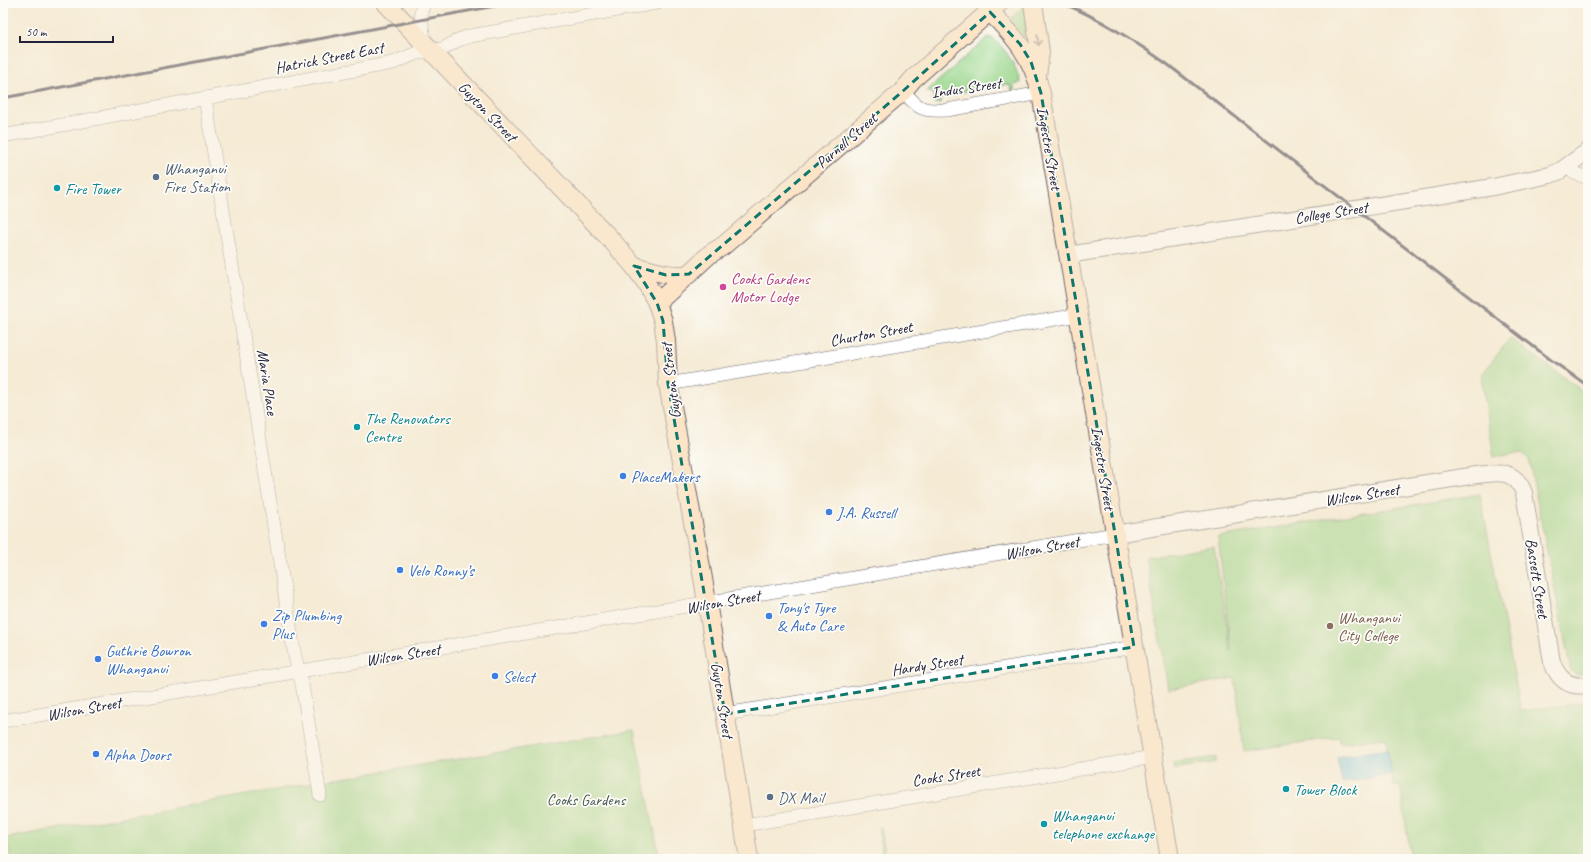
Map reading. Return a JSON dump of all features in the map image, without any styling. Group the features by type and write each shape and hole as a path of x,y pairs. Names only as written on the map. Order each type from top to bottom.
{"main road":[{"name":"Guyton Street","path":"386,3 634,266 647,284 657,303 666,341 668,384 707,603 749,859"},
{"name":"Ingestre Street","path":"1033,3 1040,52 1039,85"},
{"name":"Ingestre Street","path":"990,6 1020,44 1031,62 1039,85 1170,859"},
{"name":"Purnell Street","path":"657,303 710,254 723,246 903,91 913,79 990,6"},
{"path":"634,266 666,275 681,276 689,274"}],"street":[{"path":"424,3 421,13 427,47"},
{"name":"Hatrick Street East","path":"3,136 393,63 427,47 443,49 458,40 470,36 657,3"},
{"name":"Indus Street","path":"903,91 923,110 933,111 948,110 1039,85"},
{"name":"Maria Place","path":"205,98 295,657 302,684 320,795"},
{"name":"College Street","path":"1068,255 1493,187 1550,175 1569,166 1588,151"},
{"path":"1569,166 1574,173 1588,178"},
{"name":"Churton Street","path":"668,384 1079,315"},
{"name":"Wilson Street","path":"3,721 1115,534 1476,475 1505,473 1513,477"},
{"name":"Bassett Street","path":"1513,477 1518,482 1524,493 1552,662 1562,680 1577,686 1588,685"},
{"name":"Hardy Street","path":"725,714 1134,647"},
{"name":"Cooks Street","path":"744,825 1153,758"}],"highlighted area":[{"path":"990,12 1020,44 1031,62 1041,93 1134,647 725,714 668,384 663,321 657,303 634,266 666,275 689,274 903,91"}],"green space":[{"path":"1027,4 1034,49 1013,24 1011,18"},
{"path":"988,37 993,39 1004,49 1013,63 1020,83 1014,85 1014,90 1012,91 1009,84 941,95 941,103 934,103 932,101 934,96 933,93 927,91"},
{"path":"1510,338 1588,395 1588,673 1578,675 1571,671 1529,460 1526,456 1518,453 1494,457 1481,376"},
{"name":"Whanganui City College","path":"1480,494 1521,711 1588,702 1588,859 1411,859 1400,785 1393,785 1386,738 1340,743 1339,737 1244,751 1235,678 1168,689 1146,557 1214,546 1231,651 1218,537"},
{"name":"Cooks Gardens","path":"634,730 660,859 11,859 6,838 336,779"},
{"path":"1216,757 1216,762 1174,769 1173,763"},
{"path":"881,827 886,859 883,859 878,828"}],"water":[{"path":"1387,749 1392,774 1342,783 1337,757"}],"railway":[{"path":"3,98 511,3"},
{"path":"1062,3 1103,23 1167,64 1551,360 1588,386"}],"place":[{"name":"Whanganui Fire Station","path":"156,177"},
{"name":"Fire Tower","path":"57,188"},
{"name":"Cooks Gardens Motor Lodge","path":"723,287"},
{"name":"The Renovators Centre","path":"357,427"},
{"name":"PlaceMakers","path":"623,476"},
{"name":"J.A. Russell","path":"829,512"},
{"name":"Velo Ronny’s","path":"400,570"},
{"name":"Tony's Tyre & Auto Care","path":"769,616"},
{"name":"Zip Plumbing Plus","path":"264,624"},
{"name":"Whanganui City College","path":"1330,626"},
{"name":"Guthrie Bowron Whanganui","path":"98,659"},
{"name":"Select","path":"495,676"},
{"name":"Alpha Doors","path":"96,754"},
{"name":"Tower Block","path":"1286,789"},
{"name":"DX Mail","path":"770,797"},
{"name":"Whanganui telephone exchange","path":"1044,824"}]}
